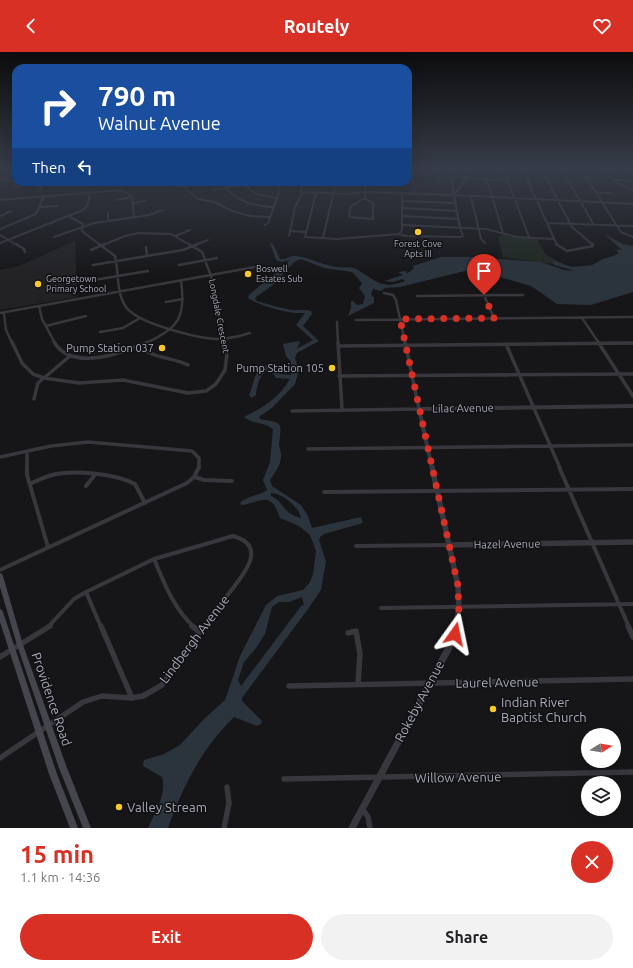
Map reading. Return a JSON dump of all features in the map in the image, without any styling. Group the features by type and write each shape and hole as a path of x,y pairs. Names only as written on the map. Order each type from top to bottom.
{"main road":[{"name":"Providence Road","path":"0,576 20,645 48,726 87,828"},
{"name":"Providence Road","path":"0,612 39,732 74,828"}],"street":[{"path":"0,229 32,216 40,208 41,204"},
{"path":"0,243 68,216 86,207 87,204"},
{"path":"133,204 134,217"},
{"path":"218,204 228,210 250,216 270,217"},
{"path":"256,204 273,207 270,217 265,225"},
{"path":"289,236 296,204"},
{"path":"313,204 305,237 323,238 399,234 406,236 461,237 464,236 460,228 456,204"},
{"path":"323,238 331,204"},
{"path":"354,204 351,206 350,218 373,219 374,204"},
{"path":"399,234 402,231 403,225 402,204"},
{"path":"473,204 481,238 485,243"},
{"path":"495,204 503,233"},
{"path":"516,204 528,238"},
{"path":"538,204 553,239 562,250 567,251 594,245 574,230 560,204"},
{"path":"582,204 594,225"},
{"path":"603,204 623,234 633,237"},
{"path":"40,208 58,206"},
{"path":"402,208 457,211"},
{"path":"0,216 11,210"},
{"path":"54,237 82,227 108,221 153,214 163,210"},
{"path":"108,213 108,221"},
{"path":"68,216 80,222 83,233 114,254 117,261 122,302 126,310 140,318 204,339 224,338 250,332"},
{"path":"403,216 458,219"},
{"path":"547,223 633,226"},
{"path":"403,225 479,229 528,238 553,239"},
{"path":"175,236 190,230"},
{"path":"290,231 306,232"},
{"name":"Longdale Crescent","path":"4,312 6,330 22,363 34,374 44,378 78,384 123,380 188,393 202,392 216,384 225,370 227,359 211,276 202,252 175,236 167,234 139,233 129,235 91,250"},
{"path":"0,235 24,249 25,252"},
{"path":"93,265 183,250 208,240"},
{"path":"146,247 147,256"},
{"path":"179,265 217,258"},
{"path":"0,313 255,267"},
{"path":"94,280 148,271"},
{"path":"39,306 40,314 58,348 70,356 94,358 140,346 172,328 182,313 183,299 181,281"},
{"name":"Rokeby Avenue","path":"352,828 455,634 460,607 458,586 450,545 400,319 394,297 384,293"},
{"path":"484,295 494,318"},
{"path":"417,296 523,295"},
{"path":"166,302 183,299"},
{"path":"46,326 86,316"},
{"path":"356,320 633,317"},
{"path":"100,332 123,328 140,318"},
{"path":"582,318 633,396"},
{"path":"337,322 342,409"},
{"path":"338,346 633,343"},
{"path":"506,344 633,637"},
{"path":"140,346 144,351 180,360 188,365"},
{"path":"34,399 38,383 70,356"},
{"path":"339,376 633,374"},
{"name":"Lilac Avenue","path":"292,411 342,409 633,406"},
{"path":"0,458 71,443 104,442 177,449 197,454 199,465 195,477 183,485 0,570"},
{"path":"308,449 633,445"},
{"path":"27,452 26,469 48,547"},
{"path":"30,484 49,476 66,473 117,478 132,482 139,488 145,503"},
{"path":"86,486 94,476"},
{"path":"195,477 204,480 232,481"},
{"path":"324,492 569,491 633,489"},
{"name":"Lindbergh Avenue","path":"0,758 83,702 102,696 132,698 143,696 162,685 170,676 250,563 251,548 245,540 233,536 154,559"},
{"name":"Hazel Avenue","path":"356,546 633,542"},
{"path":"0,657 51,625 74,598 154,559 166,587 180,612 188,623 200,632"},
{"path":"86,592 132,698"},
{"path":"381,608 633,604"},
{"path":"348,633 356,631 360,654 358,684"},
{"name":"Laurel Avenue","path":"289,686 633,679"},
{"name":"Willow Avenue","path":"284,779 633,772"},
{"path":"224,828 228,803 227,787"},
{"path":"362,808 368,817 370,828"}],"shaded area":[{"path":"503,234 537,239 545,254 567,266 503,257 498,237"},
{"path":"604,234 623,244 633,246 633,292 591,305 557,304 531,286 496,276 465,271 400,287 385,288 381,291 373,289 371,294 374,298 374,303 348,316 351,308 351,301 357,305 363,304 365,296 359,288 362,283 352,272 324,268 301,259 294,262 273,285 256,297 255,299 257,301 279,307 292,310 311,311 312,314 303,326 319,341 297,353 295,358 299,371 295,384 273,407 259,417 260,419 278,423 280,425 279,445 281,458 278,468 270,480 272,486 301,505 308,516 312,528 361,517 363,523 324,534 320,537 319,540 326,561 321,590 242,698 242,701 262,721 261,724 257,726 234,717 212,742 195,768 180,797 168,828 148,828 160,803 163,783 162,777 143,766 144,760 164,754 180,745 204,719 225,700 240,656 266,605 277,596 303,590 310,582 313,574 316,551 310,535 299,526 280,518 273,504 269,501 261,500 242,505 240,503 246,498 267,490 263,480 270,462 273,429 266,425 250,421 244,417 270,402 290,379 276,378 271,370 267,371 260,379 256,395 252,398 249,395 257,372 263,366 268,365 280,374 291,375 291,362 286,356 283,344 298,341 300,343 296,349 313,340 296,325 305,313 276,309 248,298 249,295 290,260 282,262 276,260 270,243 273,244 280,259 295,256 331,266 353,268 375,281 390,285 405,281 402,279 393,282 384,281 403,275 398,272 410,272 414,269 413,266 441,257 481,257 470,252 488,258 541,262 564,270 575,271 554,265 552,260 572,267 592,265 619,253 616,250 622,250","holes":["271,493 280,495 294,505 301,518 287,511 276,499 271,496","302,597 304,605 301,606 241,686 238,680 244,662 265,634 272,607 279,602 289,602"]},
{"name":"Georgetown Primary School","path":"75,241 77,297 0,310 0,270 19,266"}],"place":[{"name":"Forest Cove Apts III","path":"418,232"},
{"name":"Boswell Estates Sub","path":"248,274"},
{"name":"Georgetown Primary School","path":"38,284"},
{"name":"Pump Station 037","path":"162,348"},
{"name":"Pump Station 105","path":"332,368"},
{"name":"Indian River Baptist Church","path":"493,709"},
{"name":"Valley Stream","path":"119,807"}],"route":[{"path":"455,634 459,615 458,586 400,319 494,318 484,295"}]}
